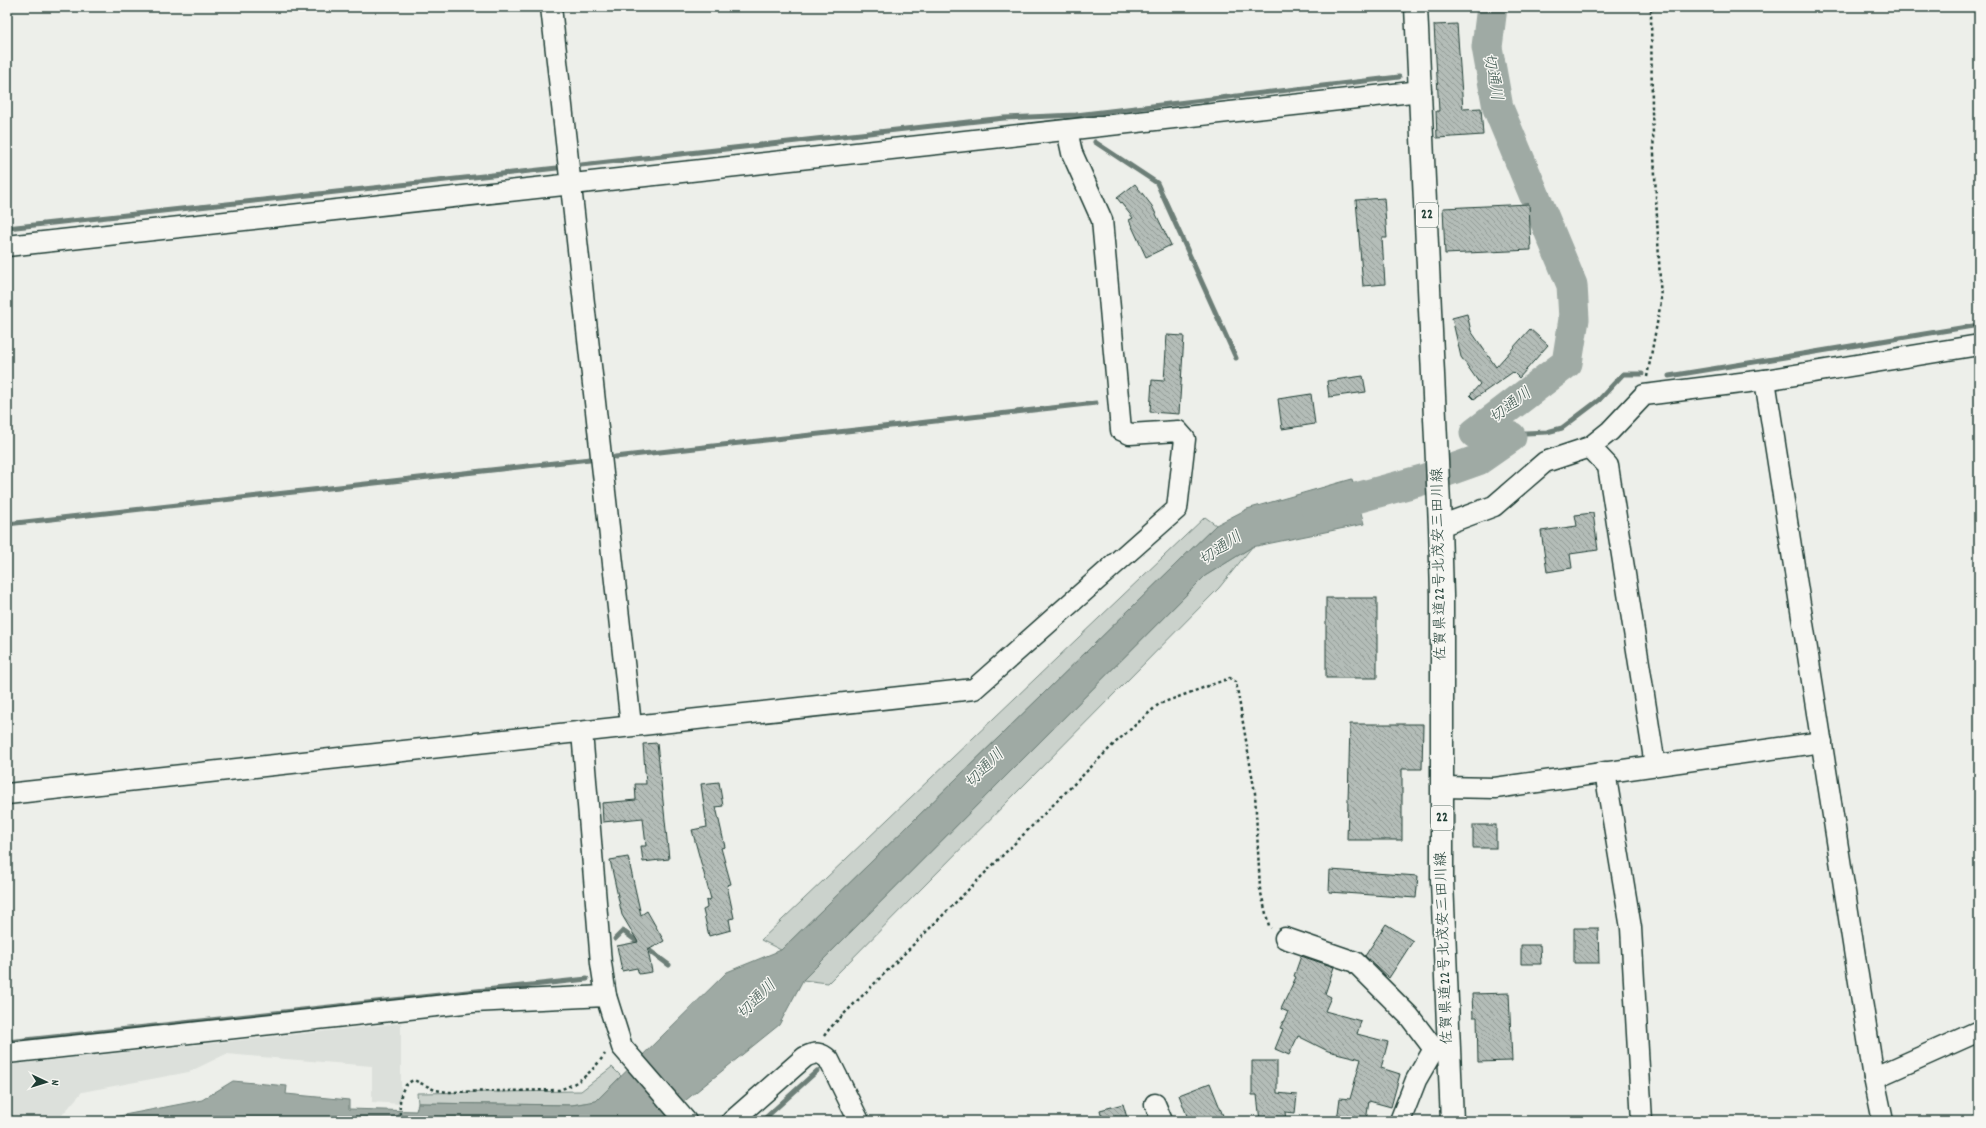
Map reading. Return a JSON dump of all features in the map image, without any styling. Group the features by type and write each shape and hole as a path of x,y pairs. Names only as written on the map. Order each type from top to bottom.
{"main road":[{"name":"佐賀県道22号北茂安三田川線","path":"1416,7 1436,424 1442,595 1441,1048 1452,1121"}],"street":[{"path":"551,7 631,725"},
{"path":"7,246 1421,92"},
{"path":"7,794 582,732 631,725 974,689 1177,509 1185,439 1178,430 1130,434 1121,430 1102,220 1072,153 1066,130"},
{"path":"1440,520 1494,506 1545,462 1590,447 1610,430 1644,396 1765,380 1979,345"},
{"path":"1765,380 1874,1078 1883,1121"},
{"path":"1590,447 1608,466 1655,765"},
{"path":"582,732 601,963 606,996 620,1041 686,1121"},
{"path":"1442,787 1495,788 1822,742"},
{"path":"1605,772 1630,928 1642,1121"},
{"path":"1285,938 1355,962 1441,1048 1416,1080 1400,1121"},
{"path":"7,1053 473,1002 606,996"},
{"path":"1874,1078 1979,1031"},
{"path":"732,1121 805,1057 814,1052 823,1054 829,1060 859,1121"}],"path":[{"path":"1644,396 1661,302 1652,112 1651,7"},
{"path":"814,1052 830,1028 1115,743 1159,704 1230,678 1236,682 1255,793 1260,890 1269,926 1285,938"},
{"path":"400,1121 402,1089 408,1082 414,1080 435,1090 448,1092 559,1090 574,1085 586,1077 620,1041"}],"shaded area":[{"path":"1205,517 1216,525 781,950 761,940"},
{"path":"1252,547 1219,588 828,983 803,980 1205,576"},
{"path":"401,1023 401,1104 372,1102 372,1066 226,1054 189,1072 82,1092 57,1121 7,1121 7,1065"},
{"path":"612,1067 621,1076 596,1101 572,1105 418,1103 417,1093 581,1091"}],"water":[{"path":"1352,479 1364,524 1252,547 1205,576 803,980 779,1025 660,1121 93,1121 202,1100 233,1081 287,1086 286,1094 349,1100 349,1109 416,1111 418,1103 572,1105 596,1101 727,972 781,950 1216,525 1247,509"}],"building":[{"path":"1457,24 1463,109 1481,108 1483,135 1437,138 1436,111 1439,111 1434,25"},
{"path":"1135,184 1152,206 1171,245 1146,257 1129,220 1133,218 1117,198"},
{"path":"1384,198 1387,238 1382,238 1385,284 1363,286 1356,200"},
{"path":"1529,204 1531,250 1445,254 1443,208"},
{"path":"1467,314 1471,331 1496,367 1530,329 1548,345 1519,378 1513,372 1474,399 1470,395 1480,384 1461,357 1452,318"},
{"path":"1167,335 1184,336 1179,414 1150,412 1152,380 1164,381"},
{"path":"1363,376 1366,392 1329,397 1327,381"},
{"path":"1311,394 1315,424 1282,429 1278,399"},
{"path":"1593,513 1598,550 1570,554 1572,568 1547,572 1541,531 1577,526 1575,515"},
{"path":"1326,598 1377,598 1377,678 1326,678"},
{"path":"1350,724 1423,724 1422,769 1402,769 1402,840 1347,840"},
{"path":"657,743 669,859 643,862 641,846 646,846 643,818 603,822 602,803 636,800 635,784 646,784 643,744"},
{"path":"719,782 723,806 716,807 725,847 721,848 731,884 727,885 734,918 729,919 731,930 709,936 703,910 707,908 706,901 711,899 692,830 707,827 701,784"},
{"path":"1473,825 1496,825 1496,848 1473,848"},
{"path":"628,857 641,915 647,911 664,941 648,950 652,972 639,974 637,968 622,971 617,946 638,942 622,915 610,860"},
{"path":"1330,870 1418,876 1416,898 1329,892"},
{"path":"1386,924 1413,941 1389,978 1365,956"},
{"path":"1574,928 1598,928 1599,963 1574,963"},
{"path":"1521,945 1540,945 1541,964 1521,964"},
{"path":"1301,956 1334,967 1325,994 1331,997 1325,1011 1361,1021 1357,1034 1388,1042 1381,1068 1400,1074 1391,1107 1369,1101 1366,1121 1337,1121 1340,1098 1350,1099 1361,1059 1328,1051 1298,1036 1289,1055 1275,1049 1283,1029 1280,1028 1288,1012 1281,1009 1296,977 1294,976"},
{"path":"1509,993 1512,1061 1478,1062 1477,1017 1473,1017 1472,994"},
{"path":"1252,1061 1277,1061 1277,1093 1297,1095 1295,1113 1285,1112 1286,1121 1260,1121 1257,1095 1252,1095"},
{"path":"1210,1083 1224,1118 1216,1121 1189,1121 1179,1095"},
{"path":"1123,1104 1128,1121 1103,1121 1100,1110"}],"waterway":[{"name":"切通川","path":"1316,509 1422,480 1478,460 1511,437 1475,433 1567,363 1574,319 1572,285 1498,108 1487,47 1492,7"},
{"path":"581,165 1004,118 1076,115 1399,77"},
{"path":"1095,142 1157,183 1236,358"},
{"path":"7,228 557,168"},
{"path":"1669,376 1979,325"},
{"path":"1511,437 1526,433 1547,432 1562,428 1599,400 1623,374 1642,374"},
{"path":"615,457 1096,403"},
{"path":"7,524 590,459"},
{"path":"615,939 623,931 669,965"},
{"path":"7,1042 587,979"},
{"path":"762,1121 817,1071"}]}
